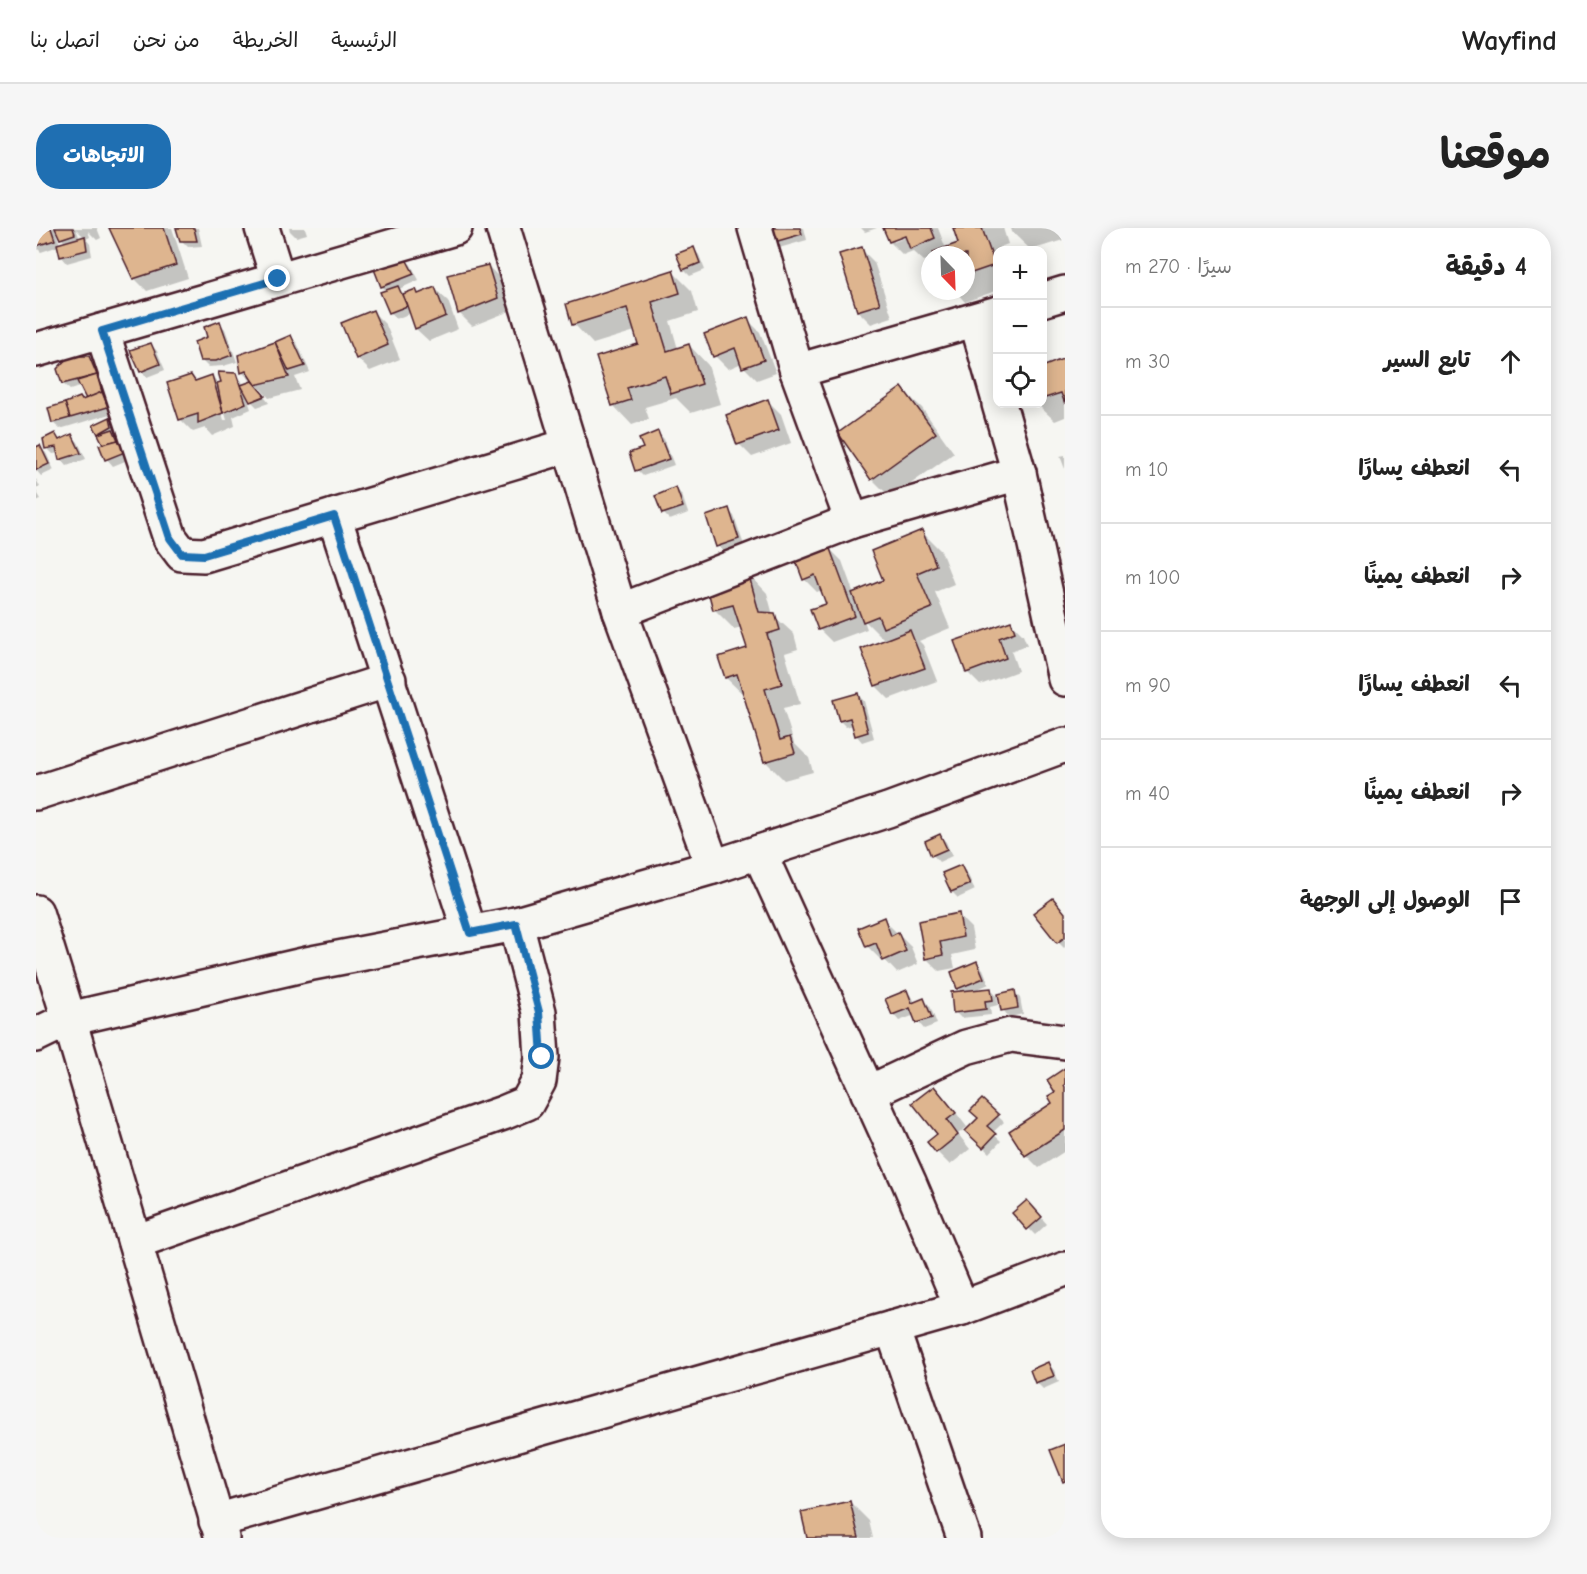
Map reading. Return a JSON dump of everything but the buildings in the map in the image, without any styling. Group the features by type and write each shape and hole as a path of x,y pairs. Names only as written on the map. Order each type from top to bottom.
{"street":[{"path":"262,228 278,279"},
{"path":"36,350 455,228"},
{"path":"503,228 620,611 713,867"},
{"path":"755,228 797,371 852,520"},
{"path":"1047,298 1065,293"},
{"path":"797,371 986,316 993,364"},
{"path":"102,331 170,538 182,554 204,555 570,445"},
{"path":"1000,408 1019,473 1065,679"},
{"path":"620,611 852,520 1019,473"},
{"path":"334,516 470,933"},
{"path":"36,793 388,680"},
{"path":"36,1035 69,1019 307,964 516,924 713,867 888,810 1065,745"},
{"path":"759,852 909,1182 962,1308"},
{"path":"36,912 219,1529 962,1308 1065,1269"},
{"path":"135,1242 527,1103 539,1081 542,1057 539,1012 516,924"},
{"path":"868,1094 966,1047 1011,1035 1065,1041"},
{"path":"892,1328 964,1538"}],"route":[{"path":"278,279 102,331 170,538 182,554 204,555 334,516 470,933 516,924 539,1012 542,1057"}]}
